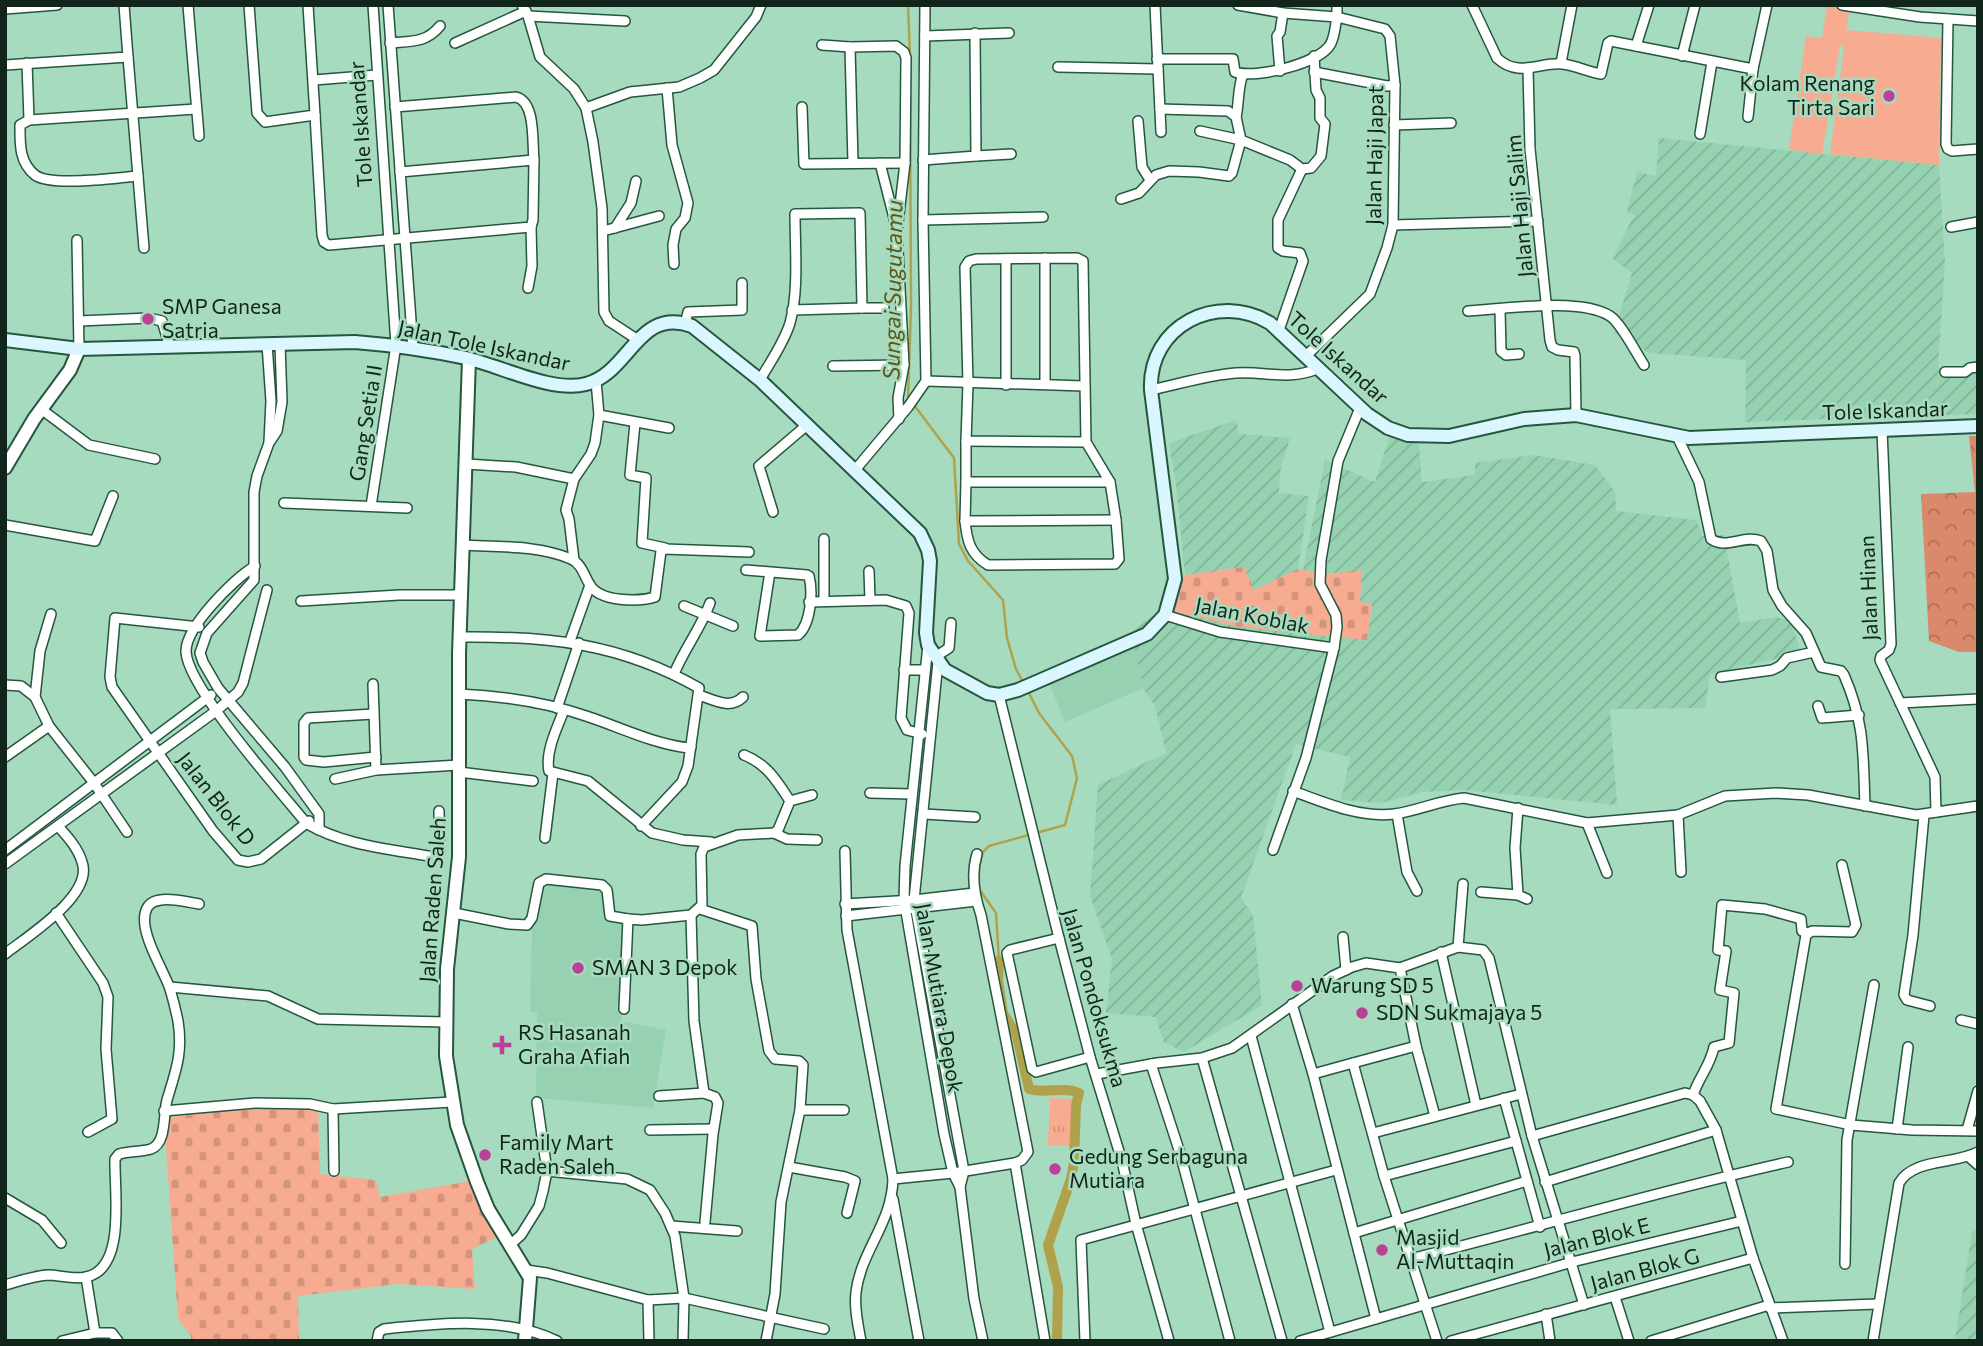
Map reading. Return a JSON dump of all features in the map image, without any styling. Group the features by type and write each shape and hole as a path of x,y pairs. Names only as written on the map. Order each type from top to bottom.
{"main road":[{"name":"Tole Iskandar","path":"1165,615 1175,579 1151,390 1152,371 1162,345 1179,326 1196,317 1226,310 1257,315 1279,330 1360,408 1388,428 1427,438 1472,433 1524,419 1576,415 1689,438 1978,426"},
{"name":"Jalan Tole Iskandar","path":"5,340 79,349 355,342 396,345 469,359 549,383 570,386 596,381 611,370 649,329 662,323 685,324"},
{"path":"685,324 760,380 920,533 930,561 926,633 928,645 936,659 961,681 987,693 999,695 1018,690 1147,634 1165,615"}],"street":[{"path":"5,8 57,5"},
{"path":"124,5 144,248"},
{"path":"188,5 199,136"},
{"path":"249,5 259,118 265,122 315,115"},
{"path":"308,5 324,242 329,245 389,241 531,227"},
{"name":"Tole Iskandar","path":"373,5 396,345"},
{"path":"388,5 413,348"},
{"path":"544,17 548,5"},
{"path":"586,108 630,92 679,87 714,70 756,17 760,5"},
{"path":"855,470 925,384 925,5"},
{"path":"1155,5 1161,132"},
{"path":"1238,5 1283,13 1337,17"},
{"path":"1058,67 1233,59 1236,72 1243,75 1280,71 1314,56 1331,44 1337,5"},
{"path":"1472,5 1497,58 1504,65 1528,69 1562,63 1601,74 1609,41 1753,69"},
{"path":"1562,63 1572,5"},
{"path":"1636,46 1649,5"},
{"path":"1682,56 1695,5"},
{"path":"1748,117 1753,69 1768,5"},
{"path":"1842,5 1948,19 1976,18"},
{"path":"526,11 540,57 574,89 586,108 597,166 603,231 604,312 609,321 638,340"},
{"path":"455,43 526,11 544,17 625,21"},
{"path":"1280,71 1277,36 1283,13"},
{"name":"Jalan Haji Japat","path":"1306,356 1370,294 1393,225 1395,85 1388,32 1337,17"},
{"path":"1948,19 1946,144 1952,151 1978,149"},
{"path":"390,43 425,39 440,26"},
{"path":"975,33 976,156"},
{"path":"925,36 1009,33"},
{"path":"822,46 896,46 904,52 905,163 897,231 904,365 898,398 899,419"},
{"path":"850,47 853,163"},
{"path":"1279,330 1302,271 1303,261 1300,253 1278,248 1278,220 1302,169 1313,166 1321,156 1324,143 1325,124 1320,118 1314,56"},
{"path":"5,65 128,57"},
{"path":"1700,134 1712,62"},
{"path":"27,63 29,120"},
{"name":"Jalan Haji Salim","path":"1528,69 1530,149 1551,343 1558,350 1574,352 1576,415"},
{"path":"1314,72 1387,86 1395,85"},
{"path":"314,80 377,75"},
{"path":"1121,199 1145,189 1156,175 1169,171 1228,176 1232,173 1241,140 1236,117 1240,103 1240,79 1243,75"},
{"path":"667,88 672,145 688,203 685,218 676,229 673,240 674,264"},
{"path":"395,107 516,97 523,99 530,107 534,160 532,265 528,288"},
{"path":"802,107 804,164 905,163"},
{"path":"138,176 97,180 43,180 29,169 20,152 20,125 29,120 196,109"},
{"path":"1160,109 1222,110 1233,113 1236,117"},
{"path":"1138,121 1142,167 1150,180"},
{"path":"1394,125 1451,123"},
{"path":"1200,131 1241,140 1290,160 1302,169"},
{"path":"923,160 1011,154"},
{"path":"400,172 534,160"},
{"path":"880,163 897,231"},
{"path":"614,230 631,203 635,181"},
{"path":"760,380 791,321 795,274 795,214 858,211 861,216 862,308"},
{"path":"603,231 659,216"},
{"path":"923,220 1043,216"},
{"path":"1393,225 1538,221"},
{"path":"1951,227 1978,222"},
{"path":"5,468 41,409 69,370 79,349 77,240"},
{"path":"1045,258 1045,384"},
{"path":"1077,258 1083,261 1086,442 1110,482 1116,520 1119,559 1117,564 988,565 978,558 967,541 965,521 968,384 965,267 968,261 976,259 1006,260 1077,258"},
{"path":"1006,260 1006,385"},
{"path":"685,324 688,312 741,310 742,283"},
{"path":"1468,311 1587,307 1612,317 1644,365"},
{"path":"792,310 884,308"},
{"path":"1500,310 1502,351 1506,355 1519,354"},
{"path":"79,321 149,318 162,321 170,346"},
{"path":"274,344 269,443 254,492 254,580 207,633 200,653 218,688 285,767 319,814 320,831"},
{"name":"Gang Setia II","path":"371,506 396,345"},
{"name":"Jalan Raden Saleh","path":"469,359 460,637 459,857 447,969 446,1056 452,1102 477,1182 488,1209 530,1279 526,1335"},
{"path":"833,366 904,365"},
{"path":"1945,372 1965,372 1978,367"},
{"path":"1151,390 1218,374 1296,376 1317,369"},
{"path":"574,560 566,510 574,479 595,443 599,415 596,381"},
{"path":"925,384 1084,386"},
{"path":"1273,850 1316,725 1334,648 1336,615 1320,584 1321,559 1338,461 1360,408"},
{"path":"41,409 89,445 155,459"},
{"path":"599,415 669,428"},
{"path":"635,423 630,475 646,478 642,543 665,548 749,552"},
{"path":"773,512 759,466 807,425"},
{"name":"Jalan Hinan","path":"1882,430 1891,644 1880,660 1935,777 1936,812"},
{"path":"1677,436 1699,482 1711,539 1720,544 1754,538 1761,541 1767,551 1773,590 1782,606 1806,633 1821,667 1841,671 1844,675 1859,715 1862,732 1865,806"},
{"path":"966,441 1086,442"},
{"path":"466,464 516,467 574,479"},
{"path":"966,482 1110,482"},
{"path":"5,524 95,541 113,496"},
{"name":"Gang Setia II","path":"284,503 407,508"},
{"path":"965,521 1116,520"},
{"path":"824,539 824,601"},
{"path":"464,545 537,550 574,560 600,596 612,598 653,598 657,594 661,551 665,548"},
{"path":"255,566 245,572 197,625 188,640 186,656 189,667 216,711 306,823 320,831 349,842 434,857 440,852 439,811"},
{"path":"746,570 807,575 810,578 804,630 798,635 748,634"},
{"path":"869,570 870,600"},
{"path":"245,572 254,580"},
{"path":"760,636 770,572"},
{"path":"590,585 574,642 548,761 550,771 588,781 641,826 661,836 716,842"},
{"path":"5,864 159,754 238,692 243,683 267,590"},
{"path":"301,601 400,595 462,595"},
{"path":"809,602 886,600 905,606 909,613 901,722 907,730 931,734"},
{"path":"674,674 696,636 710,603"},
{"path":"684,606 733,626"},
{"path":"51,614 40,651 36,697 49,726 94,783 127,832"},
{"name":"Jalan Koblak","path":"1165,615 1220,632 1334,648"},
{"name":"Jalan Blok D","path":"197,625 115,618 110,682 213,831 238,860 247,862 261,859 306,823"},
{"path":"936,659 949,648 951,623"},
{"path":"197,625 207,633"},
{"path":"460,637 514,636 574,642 613,652 674,674 699,692 730,705 743,697"},
{"name":"Jalan Mutiara Depok","path":"928,645 905,866 904,904 953,1173 960,1187 974,1299 983,1341"},
{"path":"1721,677 1772,670 1780,666 1787,657 1814,652"},
{"name":"Jalan Mutiara Depok","path":"936,659 915,904 964,1171 960,1187"},
{"path":"904,670 925,670"},
{"path":"373,684 376,770"},
{"path":"5,685 21,687 36,697"},
{"path":"5,850 218,688"},
{"path":"641,826 682,782 691,747 699,692"},
{"path":"459,694 510,697 583,715 665,745 691,747"},
{"name":"Jalan Pondoksukma","path":"999,695 1090,1057 1122,1161 1136,1224 1169,1341"},
{"path":"1900,702 1978,699"},
{"path":"1818,706 1822,718 1859,715"},
{"path":"373,714 309,718 304,723 304,757 306,760 324,762 376,757"},
{"path":"5,757 49,726"},
{"path":"744,755 757,760 774,775 790,801"},
{"path":"335,779 376,770 459,768 533,780"},
{"path":"545,838 553,773"},
{"path":"1293,791 1366,814 1397,814 1450,799 1464,798 1587,823 1678,815 1725,796 1776,793 1794,793 1924,815 1978,806"},
{"path":"870,793 912,794"},
{"path":"790,801 812,795"},
{"path":"774,833 778,830 790,801"},
{"path":"1481,892 1522,897 1515,848 1518,808"},
{"path":"306,823 319,814"},
{"path":"924,814 975,817"},
{"path":"1397,814 1407,873 1417,891"},
{"path":"1678,815 1681,872"},
{"path":"1924,815 1913,935 1904,995 1907,1000 1930,1006"},
{"path":"1587,823 1607,873"},
{"path":"5,954 68,904 84,875 83,862 58,825"},
{"path":"454,913 527,925 532,918 539,883 546,879 602,885 607,890 610,916 642,920 691,915 700,909 702,900 702,850 738,835 774,833 787,839 817,840"},
{"path":"845,852 847,930 893,1179 893,1199 919,1341"},
{"path":"893,1179 1015,1163 1022,1160 1028,1152 981,915 975,897 974,865 978,854"},
{"path":"1693,1095 1697,1083 1711,1063 1714,1047 1729,1043 1734,993 1720,990 1726,951 1718,950 1722,905 1765,909 1801,919 1802,931 1808,933 1852,932 1855,929 1842,865"},
{"path":"1458,947 1463,884"},
{"path":"845,904 915,904 975,897"},
{"path":"5,1285 45,1275 86,1277 103,1268 109,1258 115,1225 115,1159 119,1154 158,1145 162,1135 164,1111 180,1058 178,1021 170,988 151,949 146,910 150,905 162,900 198,904"},
{"path":"846,916 904,904"},
{"path":"700,909 752,926 756,979 769,1051 775,1059 799,1061 803,1065 800,1110 781,1202 775,1294 766,1341"},
{"path":"56,913 103,983 108,998 106,1049 112,1117 88,1132"},
{"path":"691,915 694,1021 705,1093"},
{"path":"624,1009 628,919"},
{"path":"1808,933 1776,1109 1851,1125 1978,1131"},
{"path":"1343,937 1346,970"},
{"path":"1059,938 1007,953 1032,1069 1036,1073 1090,1057"},
{"path":"1097,1074 1202,1058 1231,1048 1292,1004 1346,970 1366,963 1400,968 1458,947 1483,950 1489,958 1545,1182 1584,1305"},
{"path":"1441,952 1476,1105"},
{"path":"1400,968 1416,1046 1435,1116"},
{"path":"1845,1264 1846,1159 1874,985"},
{"path":"170,988 268,996 318,1019 445,1022"},
{"path":"1292,1004 1376,1319"},
{"path":"1961,1020 1978,1024"},
{"path":"1251,1036 1330,1332"},
{"path":"1312,1074 1416,1046"},
{"path":"1897,1129 1908,1047"},
{"path":"1202,1058 1282,1341"},
{"path":"1353,1063 1384,1176 1437,1341"},
{"path":"1151,1064 1195,1210 1230,1341"},
{"path":"1967,1130 1978,1091"},
{"path":"659,1096 705,1093 715,1097 718,1103 713,1129 705,1222"},
{"path":"1532,1136 1685,1093 1693,1095 1700,1101 1716,1130 1753,1258 1783,1341"},
{"path":"1373,1133 1521,1094"},
{"path":"1504,1098 1540,1227"},
{"path":"164,1111 281,1103 333,1109 452,1102"},
{"path":"510,1245 521,1235 538,1206 547,1171 537,1102"},
{"path":"333,1109 334,1171"},
{"path":"800,1110 845,1110"},
{"path":"650,1130 713,1129"},
{"path":"1545,1182 1716,1130"},
{"path":"1384,1176 1516,1141"},
{"path":"1873,1341 1899,1183 1904,1175 1913,1169 1973,1155 1978,1165"},
{"path":"1410,1259 1788,1162"},
{"path":"1015,1163 1045,1341"},
{"path":"789,1167 855,1181 847,1213"},
{"path":"1085,1341 1080,1242 1084,1238 1336,1170"},
{"path":"547,1171 627,1179 650,1190 675,1236 684,1298 683,1341"},
{"path":"1354,1233 1527,1181"},
{"path":"5,1198 42,1220 61,1243"},
{"path":"861,1341 855,1304 858,1282 893,1199"},
{"name":"Jalan Blok E","path":"1300,1341 1572,1262 1742,1221"},
{"path":"671,1226 737,1231"},
{"name":"Jalan Blok G","path":"1451,1341 1753,1258"},
{"path":"526,1270 547,1273 648,1300 684,1298 824,1329"},
{"path":"86,1277 95,1333"},
{"path":"1615,1297 1629,1341"},
{"path":"648,1300 649,1341"},
{"path":"1651,1341 1770,1306 1877,1304"},
{"path":"1546,1314 1550,1341"},
{"path":"377,1341 377,1335 382,1330 485,1324 557,1341"},
{"path":"62,1341 95,1333 112,1333 118,1341"}],"shaded area":[{"path":"1659,138 1939,165 1945,262 1938,368 1978,374 1978,414 1745,422 1746,360 1649,353 1614,333 1632,273 1613,259 1634,215 1627,212 1637,172 1656,176"},
{"path":"1236,420 1239,434 1290,438 1280,472 1279,493 1309,496 1298,569 1254,590 1244,567 1185,575 1169,443"},
{"path":"1391,431 1418,434 1422,482 1475,475 1475,463 1534,455 1595,465 1615,492 1616,511 1696,520 1703,536 1724,535 1740,623 1776,617 1791,621 1801,653 1710,674 1705,708 1610,709 1617,805 1464,790 1422,792 1381,803 1341,800 1350,757 1296,744 1241,898 1253,915 1262,1005 1184,1052 1164,1042 1155,1017 1106,1013 1112,959 1090,896 1098,785 1166,753 1155,706 1143,688 1131,632 1162,609 1372,605 1360,602 1361,571 1327,574 1303,570 1325,460 1375,482"},
{"path":"1131,632 1143,688 1065,722 1047,678"},
{"name":"SMAN 3 Depok","path":"542,882 601,887 608,917 627,922 621,1021 666,1030 653,1108 536,1098 537,1013 530,1012 532,925"},
{"path":"1978,1229 1978,1341 1963,1341 1955,1339 1972,1232"}],"green space":[{"name":"Kolam Renang Tirta Sari","path":"1827,5 1850,6 1846,30 1941,38 1939,165 1830,154 1844,47 1840,46 1822,155 1789,149 1806,36 1822,38"},
{"path":"1969,436 1978,436 1978,652 1959,652 1929,641 1921,494 1975,492"},
{"path":"1244,567 1254,590 1298,569 1327,574 1362,570 1360,601 1372,605 1367,640 1239,627 1163,609 1185,575"},
{"path":"1050,1098 1073,1099 1071,1146 1048,1145"},
{"path":"318,1104 320,1174 376,1180 380,1197 470,1181 499,1236 472,1249 475,1289 397,1284 298,1296 299,1341 191,1341 191,1336 178,1319 164,1118 267,1105"}],"waterway":[{"name":"Sungai Sugutamu","path":"908,5 910,57"},
{"name":"Sungai Sugutamu","path":"910,74 910,399"},
{"name":"Sungai Sugutamu","path":"914,405 954,458 959,544 968,561 1003,600 1007,638 1016,669 1024,684"},
{"name":"Sungai Sugutamu","path":"999,961 996,913 979,889 979,867 983,852 989,846 1065,825 1077,778 1072,756 1039,713 1027,689"},
{"path":"999,961 998,980 1003,1013 1017,1036 1029,1089 1079,1093 1071,1179 1048,1245 1058,1287 1057,1341"}],"place":[{"name":"Kolam Renang Tirta Sari","path":"1889,96"},
{"name":"SMP Ganesa Satria","path":"148,319"},
{"name":"SMAN 3 Depok","path":"578,968"},
{"name":"Warung SD 5","path":"1297,986"},
{"name":"SDN Sukmajaya 5","path":"1362,1013"},
{"name":"RS Hasanah Graha Afiah","path":"502,1045"},
{"name":"Family Mart Raden Saleh","path":"485,1155"},
{"name":"Gedung Serbaguna Mutiara","path":"1055,1169"},
{"name":"Masjid Al-Muttaqin","path":"1382,1250"}]}
